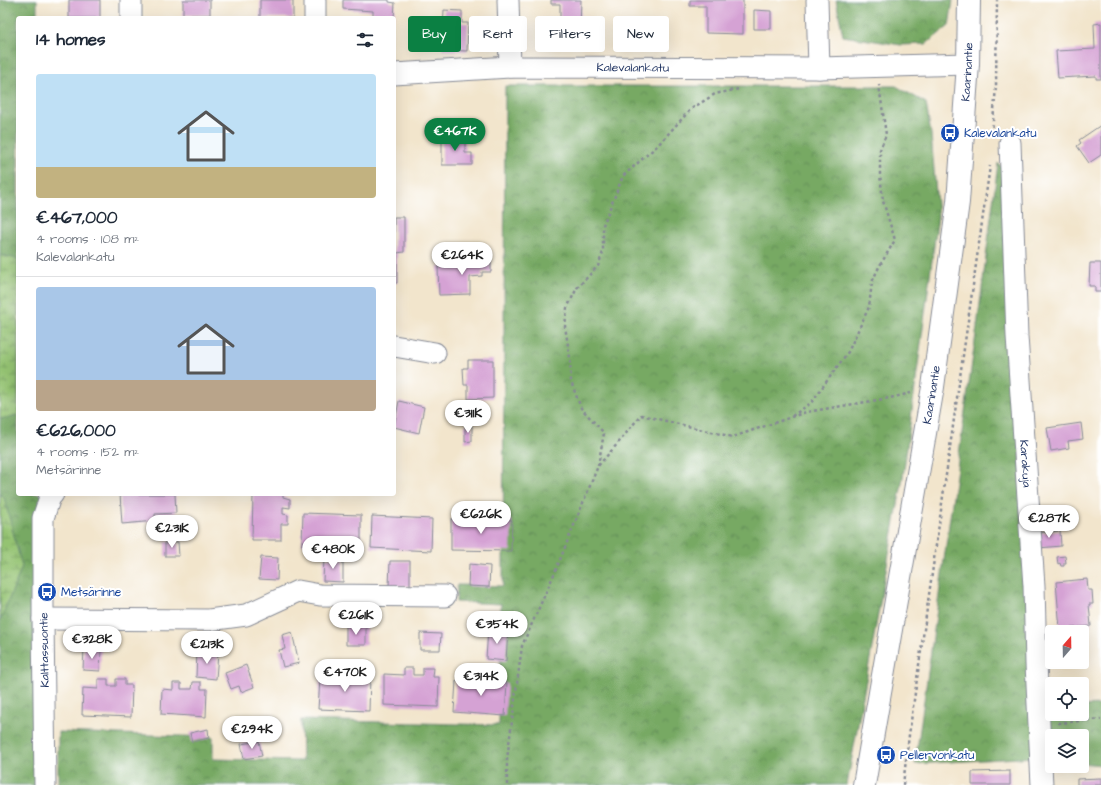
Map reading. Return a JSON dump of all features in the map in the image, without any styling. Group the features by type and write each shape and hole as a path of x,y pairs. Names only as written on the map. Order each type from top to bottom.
{"main road":[{"name":"Kaarinantie","path":"864,785 933,388 958,202 968,64 969,0"}],"street":[{"path":"131,0 131,16"},
{"path":"315,0 315,16"},
{"path":"508,0 510,67"},
{"path":"817,0 819,68"},
{"name":"Kalevalankatu","path":"396,74 510,67 819,68 968,64"},
{"name":"Karakuja","path":"1001,141 1017,336 1034,586 1042,785"},
{"path":"396,346 435,352"},
{"name":"Kalttassuontie","path":"45,785 43,518 51,496"},
{"path":"43,620 209,620 246,615 298,591 320,594 445,596"}],"path":[{"path":"997,0 996,87 1001,141"},
{"path":"790,418 811,403 848,352 869,307 872,282 895,240 883,201 880,181 880,150 886,136 876,66"},
{"path":"507,785 507,759 522,646 555,572 598,466 604,433 581,408 571,382 570,358 565,326 567,308 577,288 598,266 604,252 603,225 623,176 657,146 691,109 715,94 745,87"},
{"path":"903,785 990,162"},
{"path":"598,466 641,415 733,437 806,412 890,398 933,388"},
{"path":"1039,724 1101,719"}],"green space":[{"path":"0,0 37,0 37,16 16,16 16,496 43,496 39,785 0,785"},
{"path":"836,0 953,0 949,26 926,44 901,45 843,36"},
{"path":"505,86 896,86 926,103 931,134 938,216 903,477 847,785 58,785 58,732 213,737 213,759 302,761 301,720 499,725 501,604 456,602 457,585 503,586"},
{"path":"998,163 1006,171 1036,757 915,764 977,327"},
{"path":"0,255 16,259 16,415 0,419"},
{"path":"0,494 4,497 22,567 0,621"},
{"path":"1101,705 1101,765 1089,764 1089,729 1046,729 1045,721 1089,721 1089,706"}],"building":[{"path":"69,0 100,0 100,16 69,16"},
{"path":"183,0 210,0 210,15 183,15"},
{"path":"260,0 293,0 293,16 260,16"},
{"path":"343,0 389,0 389,2 395,3 394,16 373,16 373,11 343,9"},
{"path":"551,0 581,0 580,16 560,16 560,4 551,4"},
{"path":"690,0 743,0 743,34 706,33 706,6 690,6"},
{"path":"444,10 462,11 462,23 468,23 467,51 461,51 461,16 444,16"},
{"path":"754,10 771,11 771,29 754,29"},
{"path":"1101,23 1101,79 1096,79 1096,76 1058,78 1056,51 1095,49 1094,24"},
{"path":"1101,125 1101,155 1089,163 1077,146 1081,143 1079,140"},
{"path":"442,138 465,138 465,153 472,153 472,165 442,165"},
{"path":"396,217 404,217 404,252 397,253 397,283"},
{"path":"470,257 491,257 491,272 482,272 482,276 470,277 470,294 439,295 438,267 470,266"},
{"path":"1090,263 1101,263 1101,292 1095,292 1095,286 1089,286"},
{"path":"468,360 493,360 493,398 468,399 468,385 464,385 463,368 468,368"},
{"path":"399,401 424,407 419,433 396,427 396,417"},
{"path":"1081,423 1083,439 1068,441 1069,448 1051,451 1047,428"},
{"path":"465,425 472,426 472,441 465,442"},
{"path":"120,496 175,496 176,513 155,514 155,521 122,524"},
{"path":"253,496 283,496 290,499 290,508 283,507 283,514 288,515 288,524 281,524 281,540 252,540"},
{"path":"303,513 361,515 361,546 302,545"},
{"path":"372,516 432,519 431,551 371,548"},
{"path":"451,519 512,520 511,551 451,550"},
{"path":"1060,531 1061,546 1039,548 1037,533"},
{"path":"165,542 178,542 179,556 165,556"},
{"path":"1065,556 1066,563 1064,563 1064,566 1061,566 1060,563 1058,564 1057,557"},
{"path":"261,557 278,558 277,580 259,579"},
{"path":"324,558 343,559 343,582 323,581"},
{"path":"390,561 410,561 410,586 389,586"},
{"path":"469,564 490,566 489,587 468,586"},
{"path":"1087,579 1088,590 1092,590 1093,604 1089,604 1091,626 1060,625 1056,582"},
{"path":"346,626 366,627 366,645 346,645"},
{"path":"488,629 508,630 506,661 486,659"},
{"path":"292,632 299,663 283,667 279,650 285,649 282,635"},
{"path":"420,633 441,634 440,650 420,650"},
{"path":"84,648 101,649 100,671 83,670"},
{"path":"197,651 218,653 216,679 196,677"},
{"path":"246,665 254,687 241,692 239,686 231,689 225,673"},
{"path":"404,668 413,668 413,675 423,675 423,668 434,668 433,677 439,677 438,707 384,705 384,674 404,675"},
{"path":"353,671 363,672 363,676 370,677 369,711 318,709 320,679 335,680 335,673 342,673 341,678 353,678"},
{"path":"491,675 501,676 501,682 507,683 505,716 454,712 456,681 473,683 474,677 482,678 481,682 491,683"},
{"path":"98,679 108,679 108,686 116,686 116,679 125,679 125,685 132,685 131,717 82,715 83,688 98,689"},
{"path":"193,682 201,682 201,689 207,689 206,717 161,714 162,689 173,690 173,683 181,683 181,689 192,689"},
{"path":"208,729 209,738 192,742 190,733"},
{"path":"259,741 262,756 244,759 241,744"},
{"path":"1010,771 1010,785 972,785 972,772"},
{"path":"1101,778 1101,785 1077,785 1077,779"}],"place":[{"name":"Kalevalankatu","path":"950,133"},
{"name":"Metsärinne","path":"47,592"},
{"name":"Pellervonkatu","path":"886,755"}]}
